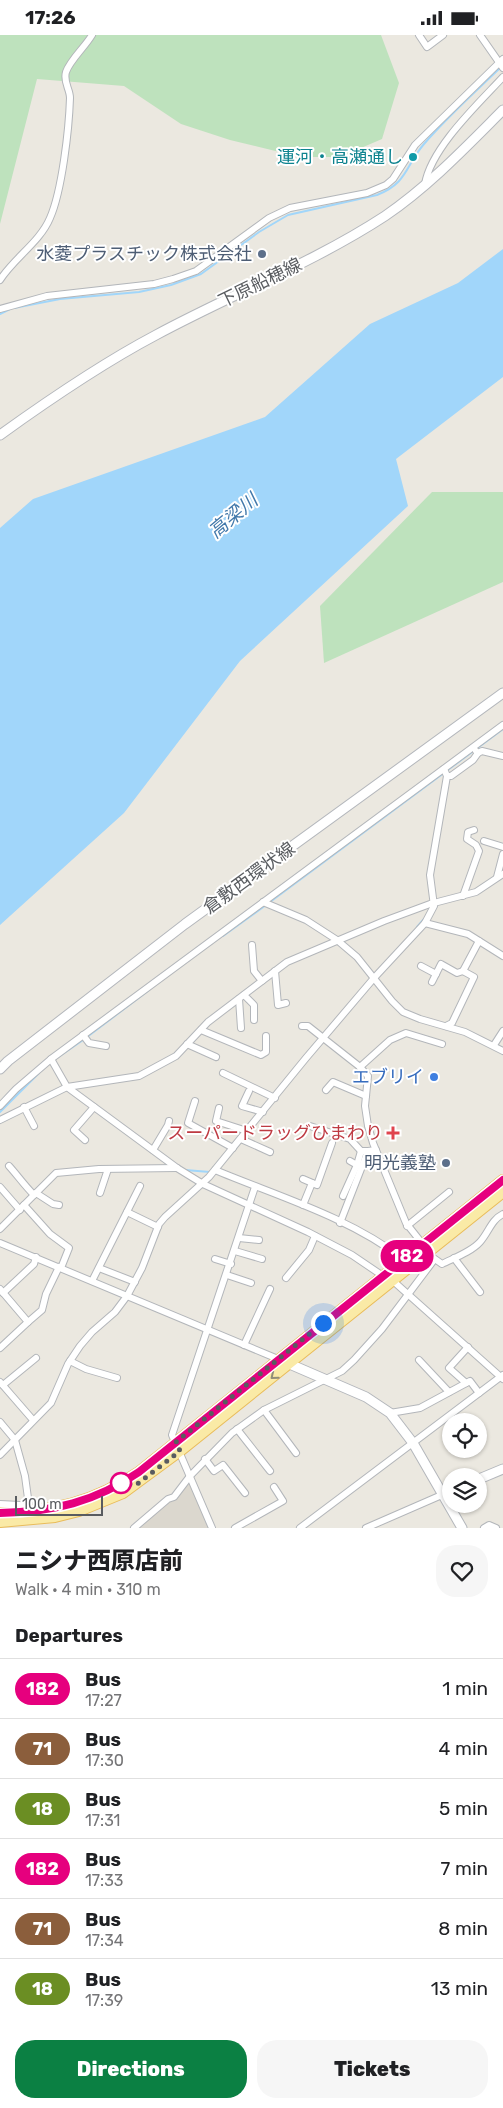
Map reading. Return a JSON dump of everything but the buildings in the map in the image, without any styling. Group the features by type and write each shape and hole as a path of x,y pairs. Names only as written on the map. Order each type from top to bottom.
{"main road":[{"name":"下原船穂線","path":"0,435 59,392 147,340 238,293 327,251 384,216 425,185 459,155 503,109"},
{"name":"倉敷西環状線","path":"0,1069 185,924 503,693"},
{"path":"0,1521 30,1519 66,1505 100,1495 178,1446 290,1363 387,1278 403,1259 428,1251 503,1180"},
{"path":"178,1446 278,1359 387,1278 428,1251 503,1192"},
{"path":"278,1359 373,1401 390,1413 442,1486"},
{"path":"487,1476 503,1469"},
{"path":"0,1513 30,1519"},
{"path":"456,1513 462,1528"}],"street":[{"path":"0,280 22,251 31,245 50,219 57,193 69,118 70,95 65,79 66,72 92,35"},
{"path":"419,35 427,47 443,35"},
{"path":"0,309 47,296 154,284 173,279 196,271 269,218 283,211 367,193 386,185 393,179 415,145 501,64 480,35"},
{"path":"425,185 436,157 456,129 503,77"},
{"path":"0,1106 16,1089 52,1061 476,750 503,725"},
{"path":"476,750 503,756"},
{"path":"445,772 451,776 473,760 476,750"},
{"path":"0,1455 51,1403 70,1361 80,1346 92,1332 115,1312 127,1296 142,1268 158,1227 165,1217 203,1184 321,1038 373,977 425,923 434,904 430,875 445,772"},
{"path":"464,894 479,851 476,845 467,839 468,832 474,830"},
{"path":"484,841 503,847"},
{"path":"0,1120 67,1087 139,1076 176,1056 220,1012 287,962 337,940 434,904 476,892 499,875 503,854"},
{"path":"266,904 306,920 337,940 358,957 403,1012 471,1034 503,1051"},
{"path":"425,923 468,934 503,956"},
{"path":"432,982 441,964 458,973 463,971 479,941"},
{"path":"252,945 254,971 262,981"},
{"path":"421,966 436,974"},
{"path":"275,971 278,1005 286,1003"},
{"path":"446,1026 452,1023 474,977 463,971"},
{"path":"242,997 254,1005 254,1020"},
{"path":"241,1028 242,997"},
{"path":"302,1026 308,1026 360,1067 368,1076 365,1105 368,1126 376,1150 407,1225 428,1251 442,1264 454,1258 480,1242 495,1219 503,1213"},
{"path":"201,1030 261,1055 266,1052 266,1036"},
{"path":"494,1045 503,1031"},
{"path":"360,1067 390,1040 406,1033 442,1044"},
{"path":"85,1037 89,1043 106,1046"},
{"path":"187,1044 216,1057"},
{"path":"52,1061 67,1087 177,1168 203,1184 352,1255 408,1292 502,1377 300,1528"},
{"path":"223,1073 273,1097"},
{"path":"326,1090 333,1083 366,1095"},
{"path":"249,1091 242,1106 263,1112"},
{"path":"194,1101 188,1123 233,1147"},
{"path":"24,1107 34,1126"},
{"path":"85,1140 74,1130 94,1107"},
{"path":"220,1108 216,1121 247,1131"},
{"path":"153,1150 169,1121"},
{"path":"310,1126 350,1139 364,1151 376,1150"},
{"path":"241,1139 270,1152"},
{"path":"303,1179 317,1185 332,1143"},
{"path":"343,1196 364,1151"},
{"path":"340,1223 364,1151"},
{"path":"350,1161 357,1165"},
{"path":"9,1166 22,1183 35,1194 59,1205"},
{"path":"0,1229 56,1173 108,1169 177,1168"},
{"path":"100,1193 108,1169"},
{"path":"215,1170 303,1205 374,1239 403,1259"},
{"path":"303,1205 312,1183"},
{"path":"92,1281 140,1186"},
{"path":"0,1187 50,1234 69,1248 46,1294 42,1310 0,1348"},
{"path":"212,1528 172,1435 255,1187"},
{"path":"407,1225 448,1192"},
{"path":"127,1211 158,1227"},
{"path":"286,1278 309,1249 315,1236"},
{"path":"239,1238 259,1240"},
{"path":"0,1243 278,1359"},
{"path":"235,1251 262,1259"},
{"path":"134,1528 168,1499 174,1497 190,1476 237,1429 264,1410 342,1371 354,1360 382,1329 408,1292 428,1251"},
{"path":"28,1322 2,1291 34,1264 36,1257"},
{"path":"454,1258 480,1293"},
{"path":"215,1259 230,1264"},
{"path":"99,1268 135,1282"},
{"path":"227,1275 251,1283"},
{"path":"244,1345 270,1289"},
{"path":"466,1383 449,1368 468,1347"},
{"path":"33,1420 2,1383 36,1358"},
{"path":"419,1360 450,1392"},
{"path":"70,1361 86,1369 117,1378"},
{"path":"390,1413 420,1408 470,1381 479,1393"},
{"path":"264,1410 296,1453"},
{"path":"0,1422 15,1440 25,1476 30,1519"},
{"path":"237,1429 270,1471"},
{"path":"206,1459 214,1471 223,1465 244,1493"},
{"path":"235,1528 283,1501 274,1487"},
{"path":"366,1528 442,1495"},
{"path":"0,1505 20,1505 30,1519"},
{"path":"484,1528 489,1525 496,1528"}],"shaded area":[{"path":"190,1479 210,1528 136,1528"}],"green space":[{"path":"0,35 381,35 399,83 382,139 340,157 300,157 230,140 181,124 124,86 37,79 0,224"},
{"path":"432,492 503,492 503,582 324,663 320,606"}],"water":[{"name":"高梁川","path":"503,249 503,377 396,459 408,506 240,661 124,813 0,925 0,528 33,499 265,417 370,324 458,283"}],"waterway":[{"path":"14,308 60,299 139,292 171,285 201,274 259,232 288,215 377,195 395,185 433,134 501,67"},
{"path":"0,314 10,309"},
{"path":"270,902 503,729"},
{"path":"223,936 266,905"},
{"path":"417,927 424,919"},
{"path":"87,1037 149,990"},
{"path":"54,1060 83,1040"},
{"path":"0,1112 39,1073"},
{"path":"185,1170 210,1172"}],"bus line":[{"name":"182","path":"0,1513 30,1511 84,1501 119,1485 139,1472 503,1180"}],"place":[{"name":"運河・高瀬通し","path":"413,157"},
{"name":"水菱プラスチック株式会社","path":"262,254"},
{"name":"エブリイ","path":"434,1077"},
{"name":"スーパードラッグひまわり","path":"393,1133"},
{"name":"明光義塾","path":"446,1163"}],"route":[{"path":"121,1483 136,1485 180,1451 176,1442 323,1323"}]}
